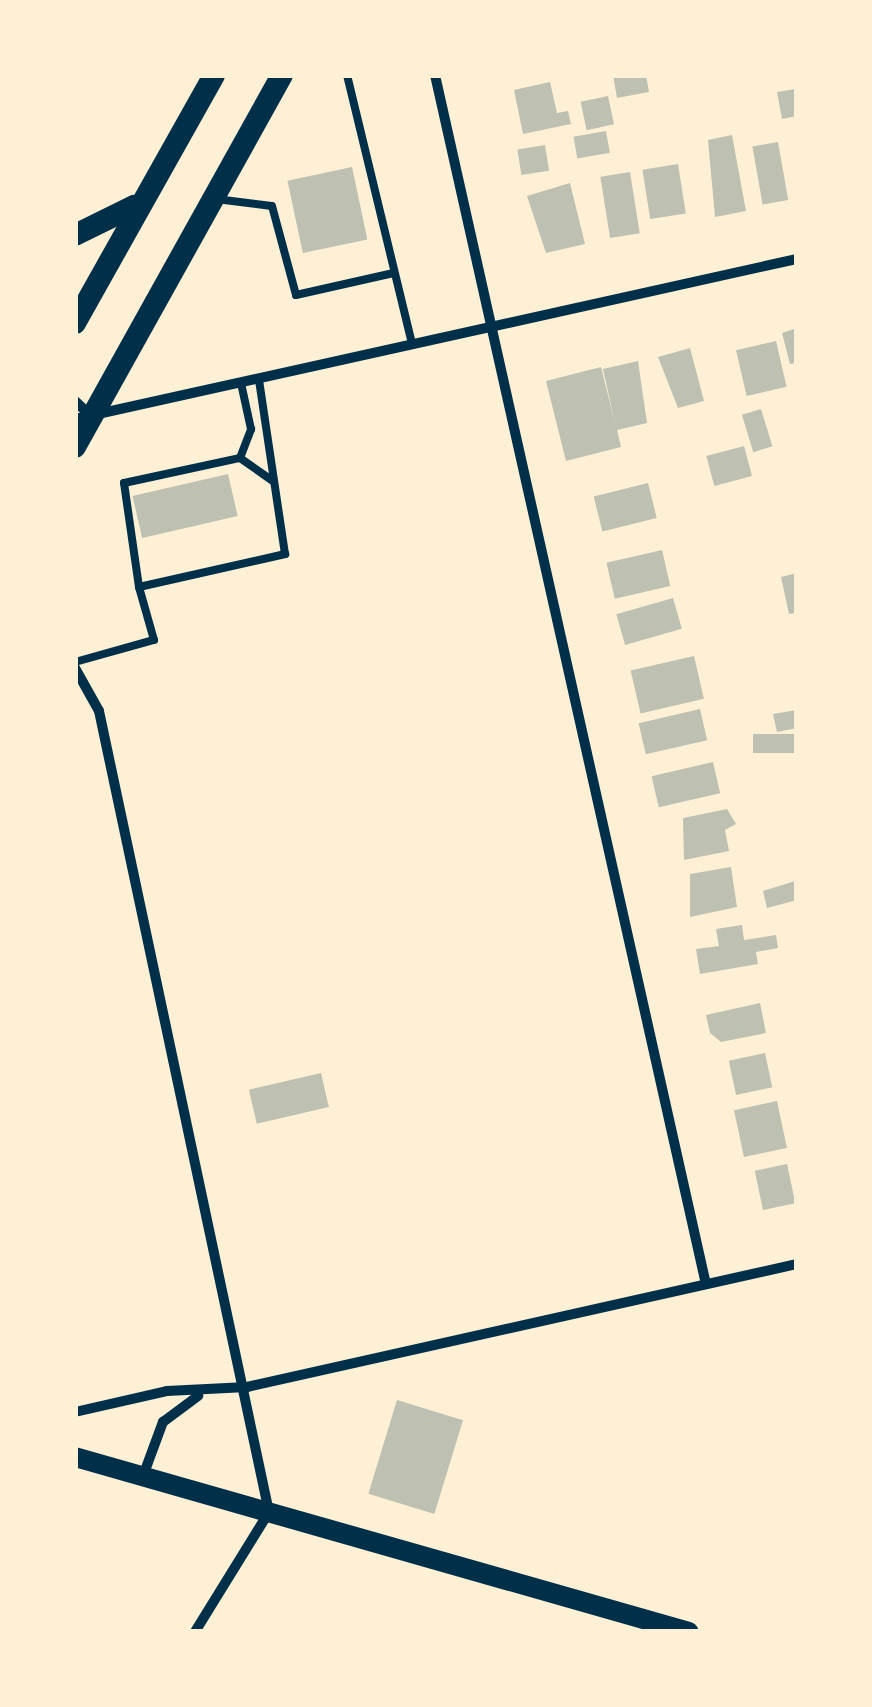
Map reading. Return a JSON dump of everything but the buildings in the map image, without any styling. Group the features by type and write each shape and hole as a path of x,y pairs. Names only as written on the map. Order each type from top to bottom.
{"highway":[{"path":"75,323 140,200 214,75"},
{"path":"75,447 80,412 282,75"},
{"path":"75,235 140,200"}],"main road":[{"path":"75,1457 689,1632"}],"street":[{"path":"434,75 706,1284"},
{"path":"80,412 259,378 797,259"},
{"path":"75,665 99,711 247,1387 270,1512 195,1632"},
{"path":"75,1412 168,1391 199,1396 247,1387 797,1264"},
{"path":"144,1476 163,1422 199,1396"}],"lane":[{"path":"348,75 412,344"},
{"path":"207,199 266,202 281,232 296,295 394,274"},
{"path":"140,587 285,554 259,378"},
{"path":"240,382 251,429 240,458"},
{"path":"75,665 154,640 140,587 124,483 240,458 272,480"}]}
